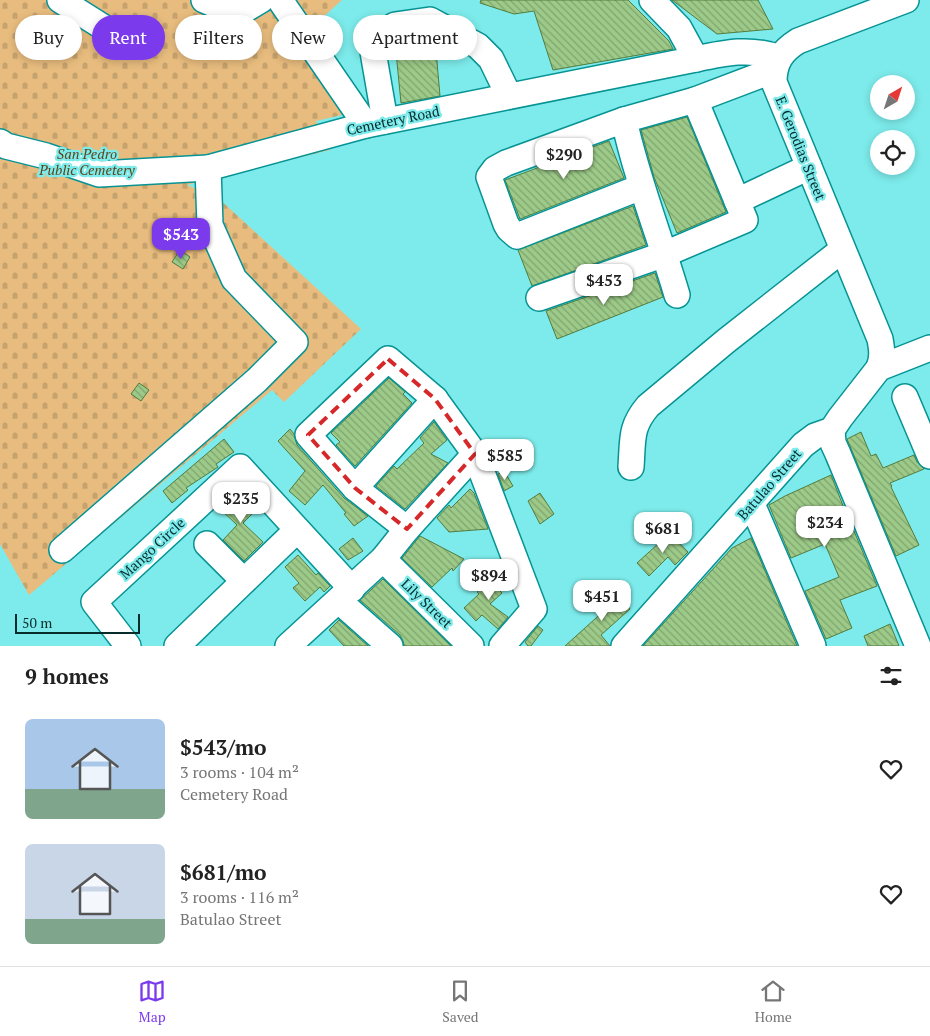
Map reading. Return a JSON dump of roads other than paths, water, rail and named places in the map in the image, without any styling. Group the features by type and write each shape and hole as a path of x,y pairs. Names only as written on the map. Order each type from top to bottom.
{"street":[{"path":"60,0 92,20"},
{"path":"204,0 230,11 246,9 261,0"},
{"path":"280,0 376,123"},
{"path":"652,0 679,28 696,59"},
{"path":"641,186 517,236 506,224 488,177 494,169 506,163 624,120 695,100 776,64 787,48 798,41 906,0"},
{"path":"376,123 372,46 378,35 395,25 430,20 478,46 490,59 509,96"},
{"name":"Cemetery Road","path":"2,147 46,156 99,174 208,168 376,123 732,52 766,53 776,64"},
{"name":"E. Gerodias Street","path":"776,64 774,82 880,339 883,351 880,368"},
{"path":"539,298 665,254 745,220 695,100"},
{"path":"624,120 641,186 677,295"},
{"path":"737,201 809,167"},
{"path":"62,550 257,380 295,342 234,278 210,225 208,168"},
{"path":"631,467 634,427 640,415 648,406 842,250"},
{"name":"Batulao Street","path":"624,646 803,445 815,436 832,430 880,368 930,348"},
{"path":"407,529 355,488 308,435 388,359 435,399 475,454 534,609 502,646"},
{"path":"905,397 930,456"},
{"path":"355,488 435,399"},
{"path":"832,430 835,448 918,646"},
{"path":"293,644 383,559 407,529 475,454"},
{"name":"Mango Circle","path":"128,646 94,602 240,467 297,530 345,595 390,646"},
{"path":"752,504 813,646"},
{"path":"177,646 297,530"},
{"path":"207,544 244,581"},
{"name":"Lily Street","path":"383,559 471,646"}],"park label":[{"name":"San Pedro Public Cemetery","path":"87,162"}]}
